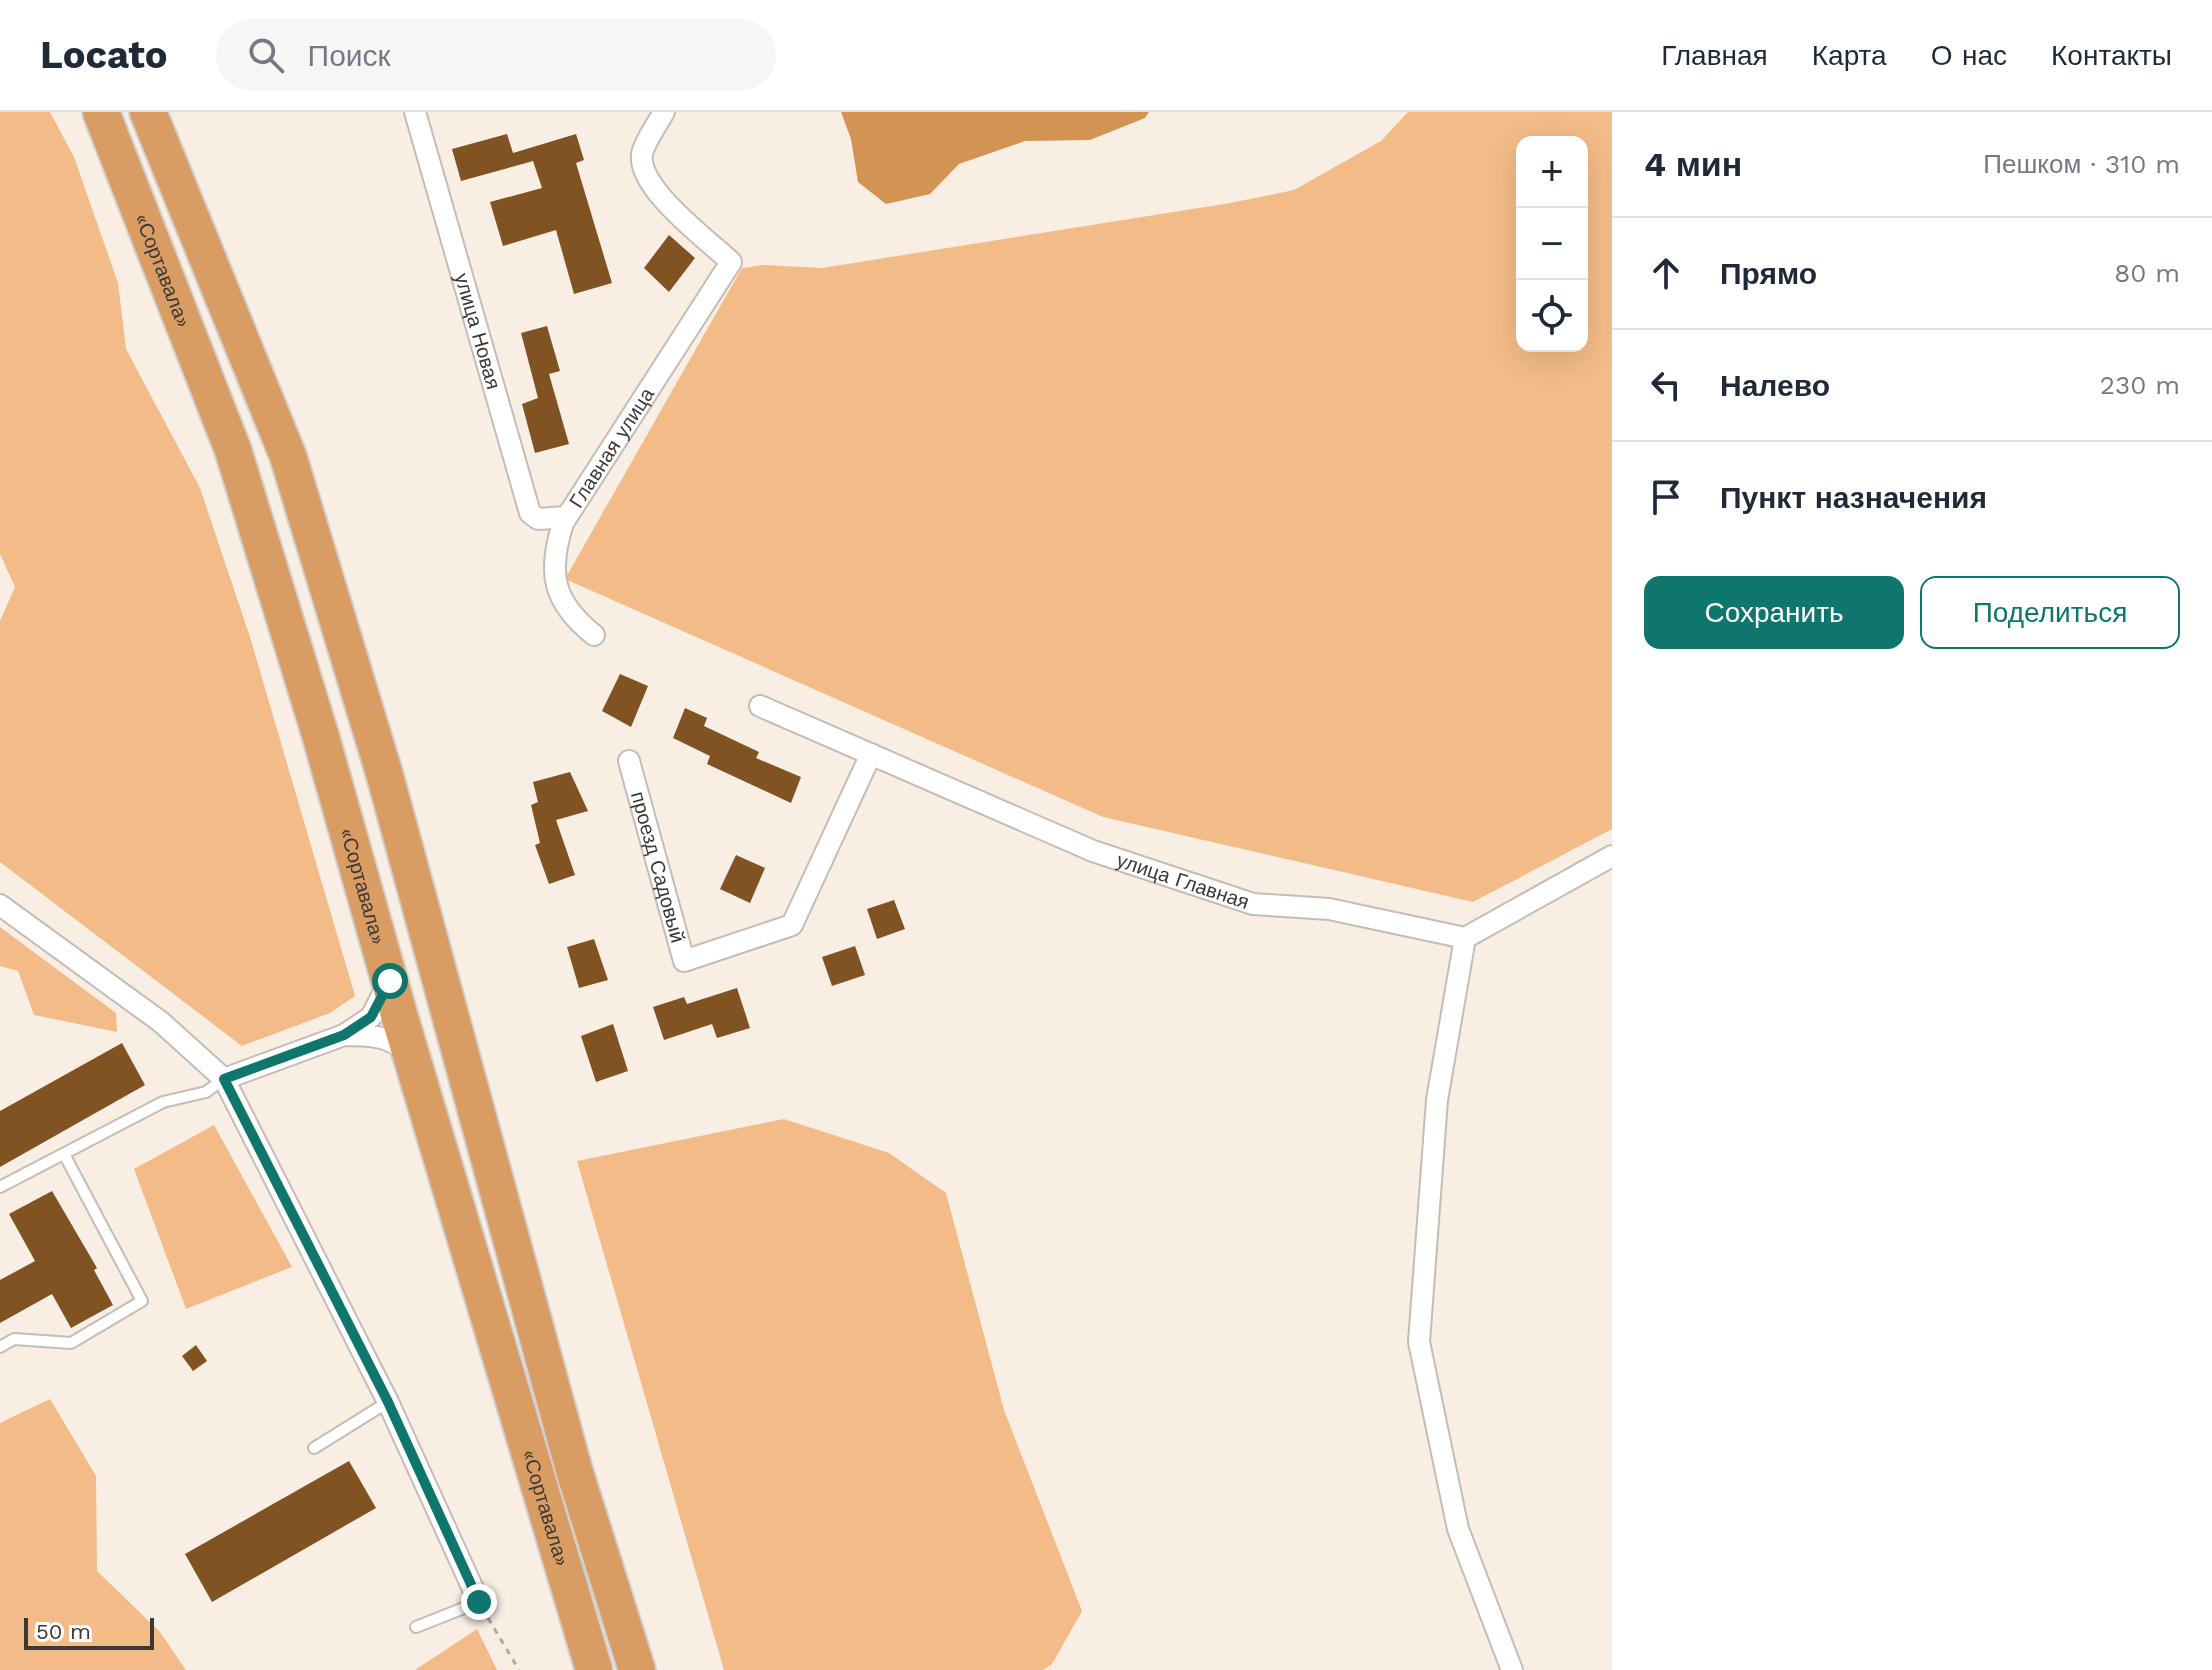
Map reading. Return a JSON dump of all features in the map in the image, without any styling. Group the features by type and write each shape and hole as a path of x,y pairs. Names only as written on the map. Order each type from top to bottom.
{"highway":[{"name":"«Сортавала»","path":"101,112 233,450 320,734 412,1058 594,1670"},
{"name":"«Сортавала»","path":"154,119 288,456 385,776 574,1470 637,1670"}],"street":[{"name":"улица Новая","path":"415,112 530,513 538,519 566,517"},
{"name":"Главная улица","path":"594,635 570,616 557,590 555,548 566,517 731,262 671,209 642,170 642,152 664,112"},
{"name":"улица Главная","path":"760,706 1093,851 1253,904 1329,909 1465,938"},
{"name":"проезд Садовый","path":"629,761 684,961 792,925 871,754"},
{"path":"1512,1670 1458,1529 1419,1342 1437,1100 1465,938 1612,856"},
{"path":"0,905 161,1022 224,1079 388,1402 479,1602"},
{"path":"224,1079 344,1035 371,1017 390,981"},
{"path":"344,1035 394,1040 412,1058"}],"lane":[{"path":"0,1187 163,1102 206,1092 224,1079"},
{"path":"0,1347 14,1339 71,1343 142,1301 64,1154"},
{"path":"314,1448 388,1402"},
{"path":"416,1627 479,1602"}],"path":[{"path":"479,1602 519,1670"}],"shaded area":[{"path":"0,112 50,112 74,157 118,283 126,349 200,488 250,637 355,996 330,1013 242,1046 0,862 0,621 15,587 0,554"},
{"path":"841,112 1149,112 1145,118 1090,140 1025,141 959,164 930,194 886,204 858,182 851,139"},
{"path":"1408,112 1612,112 1612,829 1473,902 1103,817 565,579 742,268 764,265 822,268 1294,190 1381,141"},
{"path":"0,927 116,1013 117,1032 34,1015 18,971 0,966"},
{"path":"784,1119 889,1153 946,1193 1004,1410 1082,1611 1052,1664 1043,1670 724,1670 577,1161"},
{"path":"214,1125 292,1267 186,1309 134,1169"},
{"path":"50,1399 96,1476 97,1571 160,1632 186,1670 0,1670 0,1423"},
{"path":"477,1629 497,1670 415,1670"}],"building":[{"path":"507,134 513,153 576,134 584,160 576,163 612,283 574,294 556,230 503,246 490,202 542,188 533,161 461,181 452,149"},
{"path":"669,235 695,258 669,292 644,268"},
{"path":"547,326 560,371 549,374 569,444 535,453 522,404 538,398 521,333"},
{"path":"620,674 648,686 631,727 602,711"},
{"path":"685,708 707,718 704,726 759,752 756,758 801,777 791,803 707,764 710,756 673,738"},
{"path":"570,772 588,811 556,820 575,875 549,884 535,845 540,843 531,805 538,802 533,782"},
{"path":"736,855 765,868 750,903 720,889"},
{"path":"894,900 905,929 877,939 867,909"},
{"path":"594,939 608,980 579,988 567,947"},
{"path":"855,946 865,975 832,986 822,957"},
{"path":"737,988 750,1028 717,1038 712,1024 664,1040 653,1007 684,997 687,1004"},
{"path":"613,1024 628,1071 596,1082 581,1036"},
{"path":"122,1043 145,1085 0,1167 0,1111"},
{"path":"52,1191 97,1268 94,1270 113,1305 71,1328 52,1294 0,1323 0,1280 35,1261 9,1214"},
{"path":"196,1345 207,1361 193,1371 182,1356"},
{"path":"349,1461 376,1508 212,1602 185,1554"}],"route":[{"path":"390,981 379,1007 371,1017 344,1035 224,1079 388,1402 479,1602"}]}
